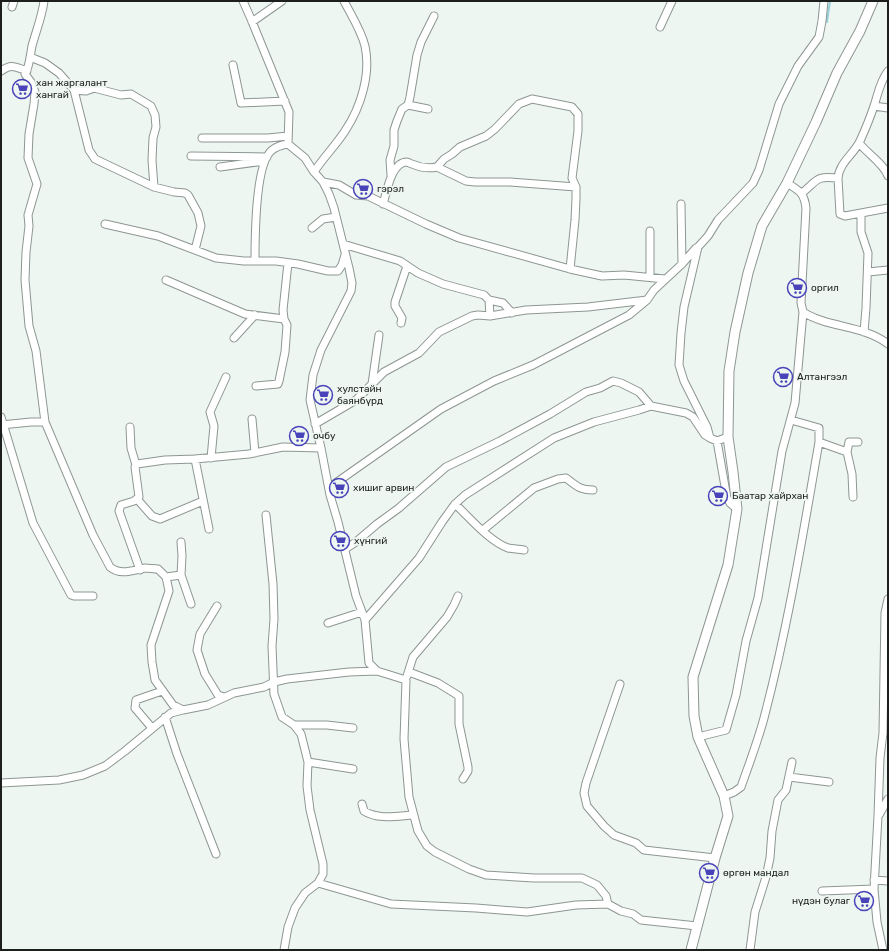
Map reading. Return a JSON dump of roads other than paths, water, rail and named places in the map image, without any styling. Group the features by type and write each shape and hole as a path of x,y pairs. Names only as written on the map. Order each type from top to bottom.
{"main road":[{"path":"691,950 715,858 728,816 724,796 698,737 694,716 693,677 728,566 736,509 728,437 729,372 735,332 748,273 762,226 787,183 837,73 860,31 873,1"}],"street":[{"path":"44,1 42,16 32,45 27,71 25,74 31,82 35,92 29,134 28,158 37,184 28,215 30,226 26,252 25,280 29,326 36,351 45,422 93,535 110,567 114,570 133,572 145,568 158,569 166,577 169,591 151,645 152,662 156,680 162,691 173,705 183,710"},
{"path":"243,1 289,112 288,144"},
{"path":"252,22 282,1"},
{"path":"314,172 342,136 356,113 366,77 368,63 365,45 344,1"},
{"path":"660,27 672,1"},
{"path":"330,487 441,408 494,381 533,365 628,315 647,300 664,279 682,264 708,236 718,220 753,183 759,170 778,104 798,66 819,37 824,1"},
{"path":"391,177 390,160 394,146 394,130 402,109 408,104 417,55 421,42 434,16"},
{"path":"30,57 45,63 59,73 74,90 89,150 95,160 154,187 185,193 188,195 198,213 201,226 195,250"},
{"path":"233,65 241,104 285,101"},
{"path":"1,71 7,66 12,66 27,71"},
{"path":"888,71 881,84 859,143 838,173 840,214 845,216 888,208"},
{"path":"74,90 86,91 94,88 121,95 131,94 151,106 156,126 153,138 152,160 154,187"},
{"path":"437,167 444,158 452,154 460,147 486,136 495,129 519,104 532,99 572,107 578,114 572,178 576,187 575,220 570,269"},
{"path":"408,104 428,109"},
{"path":"874,106 888,108"},
{"path":"202,138 268,138 288,136"},
{"path":"859,143 866,152 884,167 888,176"},
{"path":"255,261 258,192 265,159 277,146 288,144 306,158 314,172 323,182 329,194 352,283 351,291 322,350 314,375 310,400 322,448 330,487 330,495 356,596 365,620 369,663 377,670 406,680"},
{"path":"191,156 265,159"},
{"path":"220,167 265,159"},
{"path":"384,204 395,168 406,162 421,168 437,167 466,181 510,182 576,187"},
{"path":"802,192 823,177 838,178"},
{"path":"323,182 339,185 356,195 368,196 459,238 570,269 602,276 624,275 664,279"},
{"path":"698,737 726,730 736,695 746,641 758,598 782,451 795,403 803,312 801,303 806,208 802,192 787,183"},
{"path":"681,204 682,264"},
{"path":"861,214 861,232 868,253 864,332"},
{"path":"312,228 323,219 336,217"},
{"path":"105,224 158,236 216,258 298,264 328,272 338,271 342,265 345,253"},
{"path":"650,231 650,277"},
{"path":"343,244 400,261 418,273 443,284 484,295 489,300 503,303 512,313"},
{"path":"698,247 684,307 679,365 684,381 713,440 727,498 736,509"},
{"path":"256,386 278,384 279,381 285,352 287,325 284,319 283,310 288,263"},
{"path":"401,323 402,318 395,306 395,302 407,266"},
{"path":"868,272 888,270"},
{"path":"166,280 238,311 284,319"},
{"path":"489,300 490,316"},
{"path":"315,424 356,400 384,372 420,353 439,332 472,316 490,316 526,310 588,307 647,300"},
{"path":"803,312 811,317 825,322 864,332 888,344"},
{"path":"234,338 255,315"},
{"path":"372,384 379,335"},
{"path":"211,458 214,426 210,412 226,377"},
{"path":"345,549 399,508 446,467 500,441 550,414 586,392 600,388 613,381 639,392 651,406"},
{"path":"365,620 419,558 456,504 465,494 554,438 594,422 651,406 686,413 693,417 705,435 713,440 728,437"},
{"path":"1,417 2,425 33,523 71,595 93,596"},
{"path":"252,419 255,453"},
{"path":"724,796 741,787 764,720 786,625 819,442 819,428 791,420"},
{"path":"2,425 45,422"},
{"path":"130,427 131,448 136,465 139,493 137,499"},
{"path":"819,442 847,452"},
{"path":"853,497 852,474 847,452 849,442 858,442"},
{"path":"136,465 165,460 211,458 255,453 283,447 322,448"},
{"path":"194,459 209,529"},
{"path":"483,530 534,488 558,479 566,478 576,487 584,490 593,490"},
{"path":"137,499 121,505 119,511 140,570"},
{"path":"137,499 152,516 160,519 204,502"},
{"path":"456,504 498,543 509,548 524,550"},
{"path":"266,515 274,619 272,646 274,694 282,717 294,725 301,734 308,762 307,786 310,810 323,864 323,874 318,883 305,893 295,908 288,927 284,950"},
{"path":"181,542 181,575 191,604"},
{"path":"166,577 181,575"},
{"path":"458,596 447,617 413,657 406,680 404,739 409,797 412,815 418,831 427,846 435,852 469,869 486,875 534,878 582,878 597,885 606,896 608,904"},
{"path":"888,599 886,613 886,699 880,766 874,880 877,922 883,950 888,950"},
{"path":"218,606 200,634 197,650 205,674 218,695 224,697"},
{"path":"328,623 362,612"},
{"path":"1,783 59,780 83,775 105,766 171,713 208,705 234,693 264,687 274,682 287,679 377,670"},
{"path":"409,672 438,682 459,696 459,724 468,767 468,771 463,779"},
{"path":"620,684 586,783 584,793 587,806 614,835 636,843 644,850 715,858"},
{"path":"152,728 135,708 136,700 162,691"},
{"path":"165,717 179,761 216,854"},
{"path":"294,725 327,725 353,728"},
{"path":"308,762 353,769"},
{"path":"750,950 755,912 766,877 770,858 772,831 778,800 786,790 792,762"},
{"path":"789,777 829,782"},
{"path":"878,816 888,799"},
{"path":"362,804 364,812 370,815 383,817 412,815"},
{"path":"874,880 888,881"},
{"path":"318,883 391,904 468,907 527,912 576,905 608,904 621,911 633,914 641,920 697,926"},
{"path":"822,891 874,889"}],"waterway":[{"path":"827,22 830,1"}],"place":[{"name":"хан жаргалант хангай","path":"22,89"},
{"name":"гэрэл","path":"363,189"},
{"name":"оргил","path":"797,288"},
{"name":"Алтангээл","path":"783,377"},
{"name":"хулстайн баянбүрд","path":"323,395"},
{"name":"очбу","path":"299,436"},
{"name":"хишиг арвин","path":"339,488"},
{"name":"Баатар хайрхан","path":"718,496"},
{"name":"хүнгий","path":"340,541"},
{"name":"өргөн мандал","path":"709,873"},
{"name":"нүдэн булаг","path":"864,901"}]}
